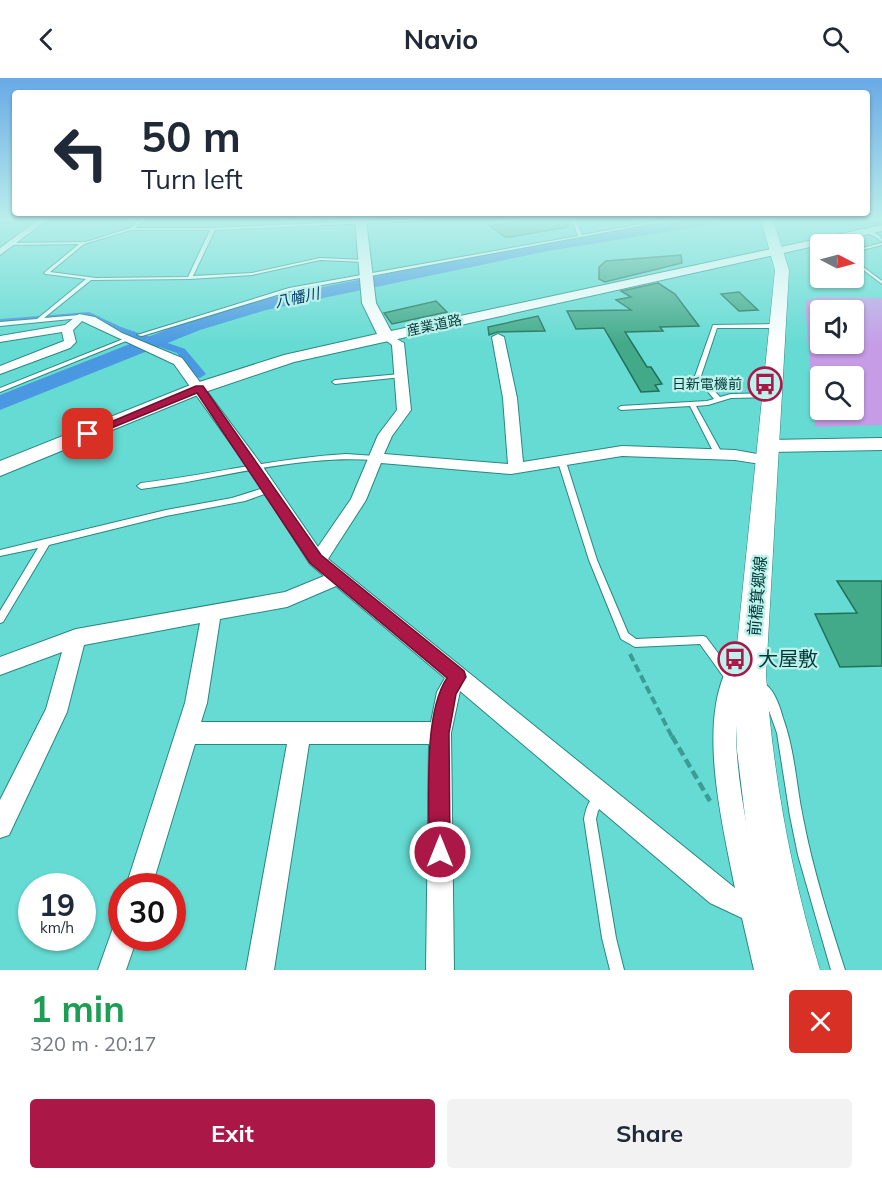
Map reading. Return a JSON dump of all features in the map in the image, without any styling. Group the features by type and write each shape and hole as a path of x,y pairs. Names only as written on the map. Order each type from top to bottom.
{"main road":[{"name":"前橋箕郷線","path":"780,262 782,270 768,453 741,678 769,845 798,970"}],"street":[{"path":"316,559 326,550 358,500 385,435 404,410 398,344 386,336 371,309 364,262"},
{"name":"産業道路","path":"0,469 200,388 275,363 386,336 724,262"},
{"path":"0,370 66,346 70,342 67,331 80,317 138,341 178,361 200,388 256,468 316,559 719,894 738,904 751,906"},
{"path":"0,339 69,328"},
{"path":"498,337 510,398 516,469"},
{"path":"375,458 516,469 615,452 768,453 882,444"},
{"path":"0,666 76,638 296,596 338,578"},
{"path":"143,873 188,733 200,687 211,614"},
{"path":"0,826 56,712 76,638"},
{"path":"440,970 440,733 448,692 458,677"},
{"path":"741,678 724,699 724,716 737,825 751,906 768,970"},
{"path":"188,733 440,733"},
{"path":"260,970 300,733"},
{"path":"112,970 119,951"}],"lane":[{"path":"60,262 46,273 90,278 190,278 266,272 309,262"},
{"path":"190,278 198,262"},
{"path":"0,390 268,295 366,280 455,262"},
{"path":"864,269 882,283"},
{"path":"40,319 90,278"},
{"path":"0,324 80,317"},
{"path":"718,399 698,376 714,327 778,326"},
{"path":"335,382 400,376"},
{"path":"621,408 692,404 763,394 773,395"},
{"path":"692,404 719,454"},
{"path":"141,486 308,458 352,456 375,458"},
{"path":"562,462 593,560 624,636 629,642 703,639 741,678 766,692 781,732 805,855 838,970"},
{"path":"0,553 45,544 100,528 218,504 270,489"},
{"path":"0,619 45,544"},
{"path":"602,797 592,808 590,819 609,938 617,970"}],"path":[{"path":"629,642 627,650 661,718 716,811 728,822 737,825"}],"shaded area":[{"path":"819,297 882,298 882,425 815,427 814,420 864,420 864,366 810,366 805,301"}],"building":[{"path":"605,262 682,263 605,282 599,279 599,267"},
{"path":"658,283 675,294 699,326 660,327 663,331 625,332 647,367 651,367 662,384 655,385 659,391 641,392 604,328 576,329 567,311 631,310 616,300 631,297 621,291"},
{"path":"739,292 758,310 739,311 721,294"},
{"path":"436,301 447,312 392,324 384,313"},
{"path":"538,316 545,331 497,332 489,335 488,327"},
{"path":"837,581 882,581 882,666 840,667 815,614 857,613"}],"waterway":[{"name":"八幡川","path":"0,403 193,326 262,305 472,262"},
{"path":"0,322 89,315 117,329 181,351 200,374"}],"place":[{"name":"日新電機前","path":"765,384"},
{"name":"大屋敷","path":"735,659"}],"route":[{"path":"88,434 200,388 316,559 458,677 448,692 440,733 440,852"}]}
